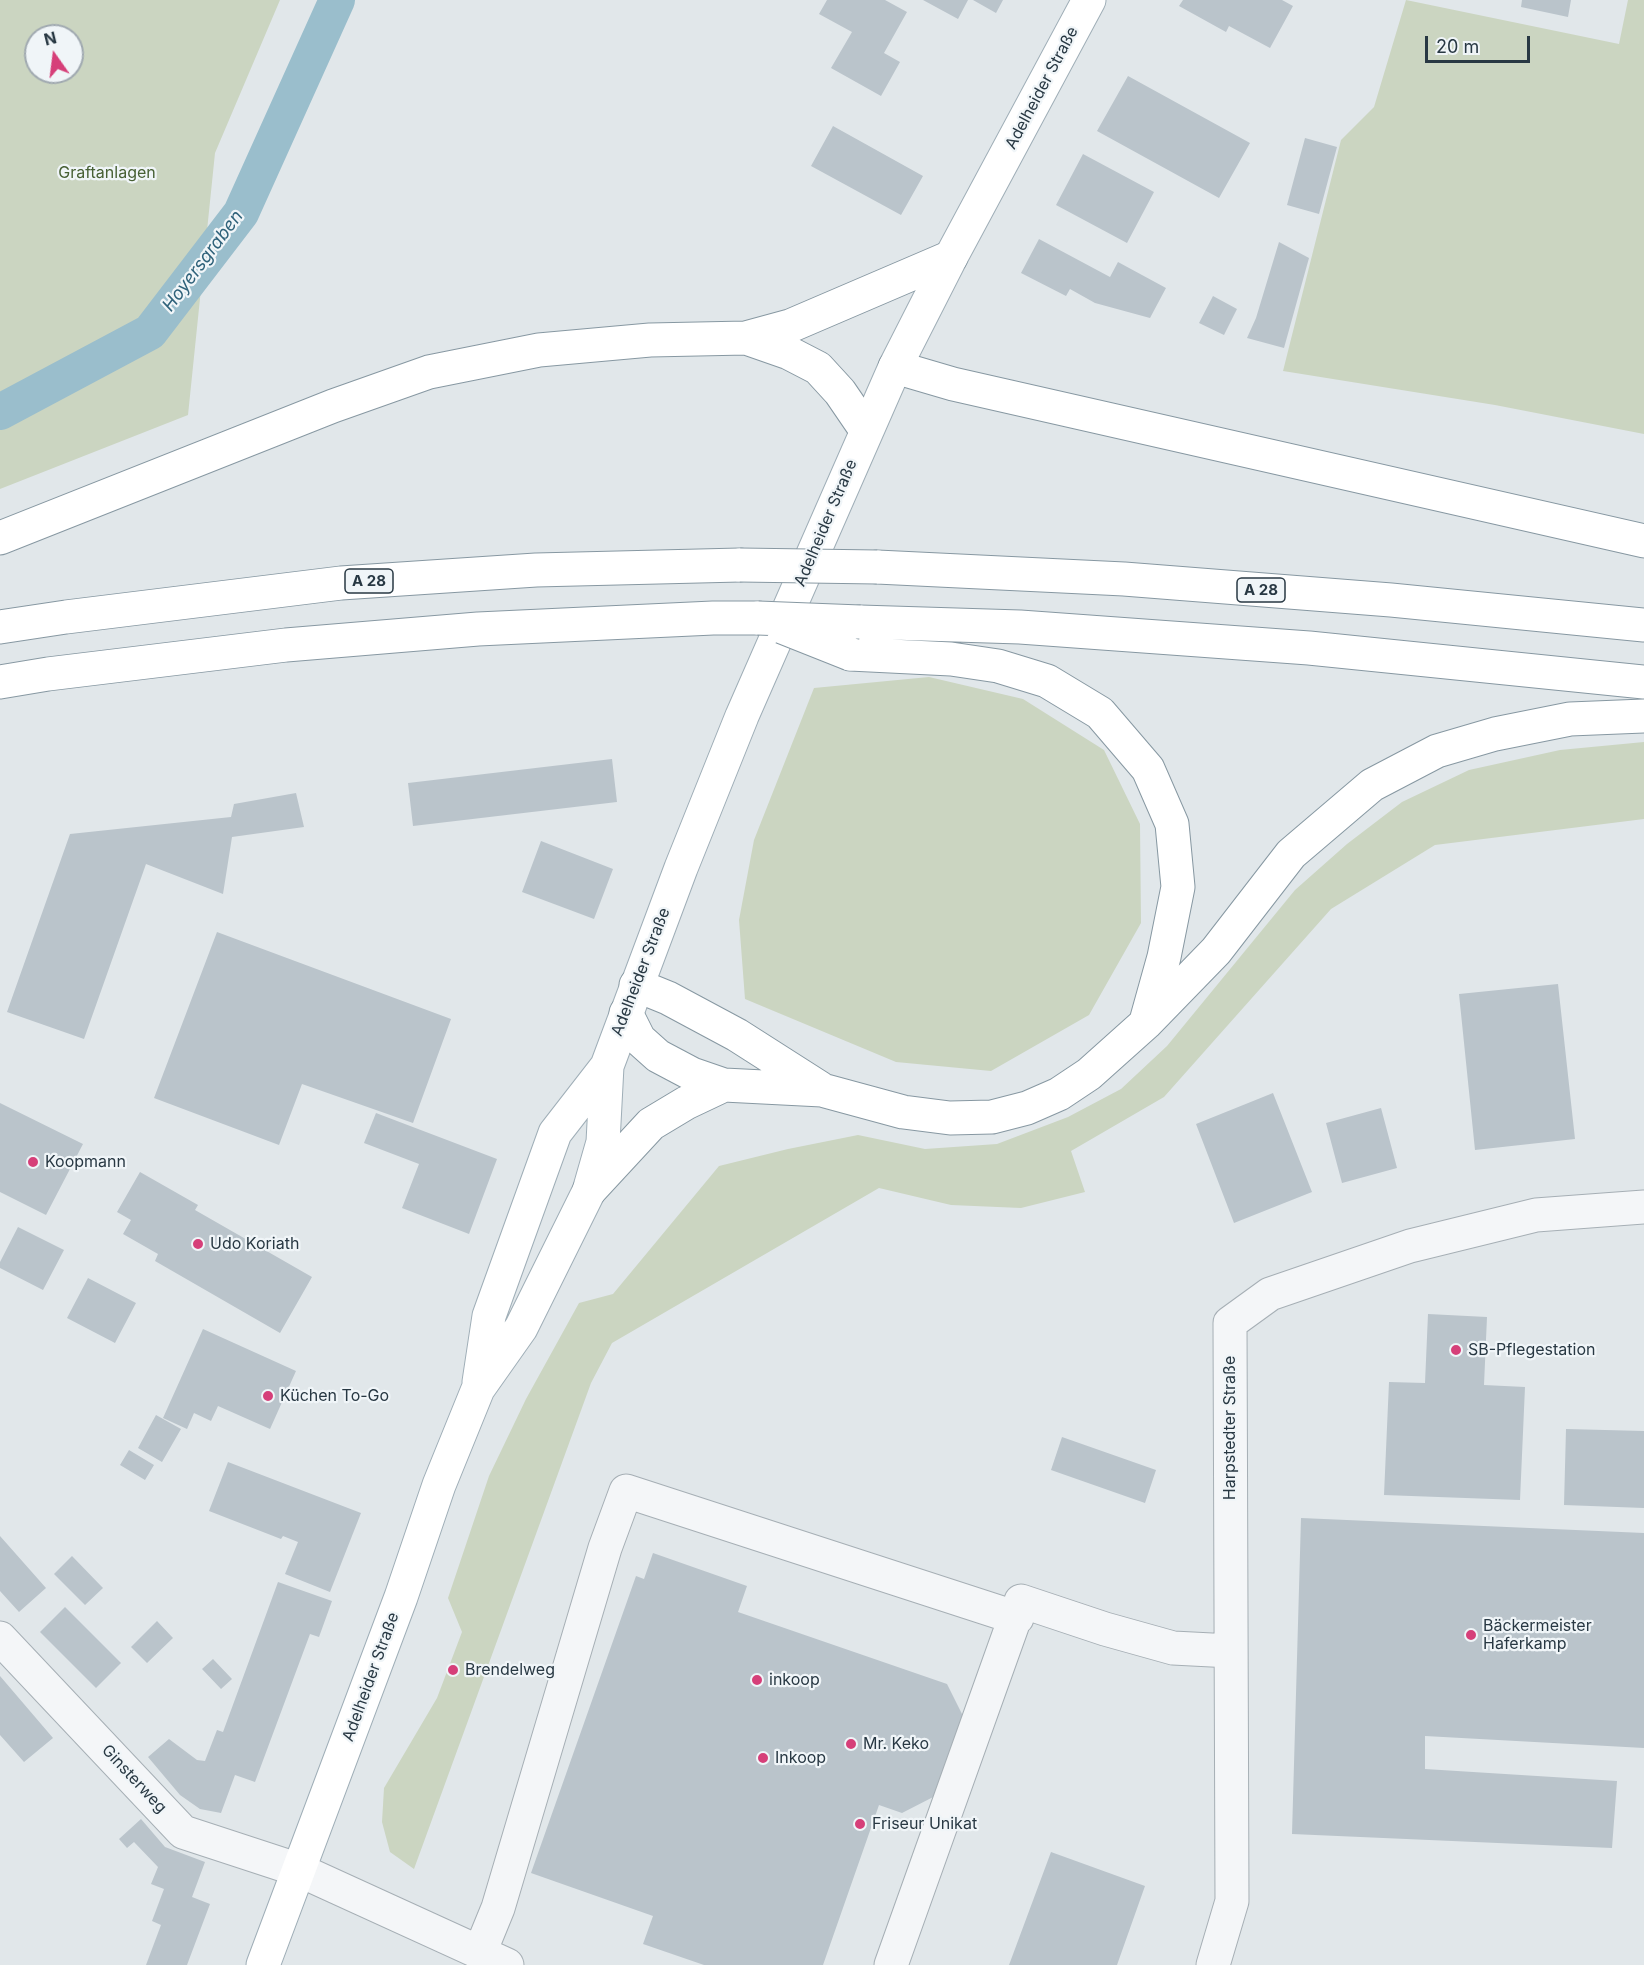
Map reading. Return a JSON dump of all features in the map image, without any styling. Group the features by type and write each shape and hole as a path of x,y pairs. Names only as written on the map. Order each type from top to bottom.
{"main road":[{"name":"Adelheider Straße","path":"263,1965 397,1608 439,1485 478,1389 521,1328 589,1191 603,1142 607,1065 742,716 895,367 951,257 1089,0"},
{"path":"0,538 333,406 429,372 539,350 650,340 746,338 790,326 951,257"},
{"path":"746,338 789,353 818,369 840,392 866,430"},
{"path":"895,367 965,387 1644,541"},
{"name":"A 28","path":"0,627 342,583 536,570 740,565 877,567 1124,579 1391,600 1644,625"},
{"path":"0,682 48,674 297,644 478,630 713,618 1020,627 1309,648 1644,682"},
{"path":"758,618 850,654 951,659 998,666 1047,681 1100,713 1148,769 1172,824 1178,887 1164,957 1146,1023"},
{"path":"822,1090 737,1035 668,998 631,999 639,1039 658,1056 692,1074 724,1085 822,1090 903,1112 950,1118 992,1117 1027,1108 1059,1094 1089,1074 1146,1023 1216,951 1291,854 1371,785 1437,751 1495,734 1570,719 1644,716"},
{"name":"Adelheider Straße","path":"478,1389 489,1316 555,1133 607,1065"},
{"path":"589,1191 651,1124 686,1103 724,1085"}],"street":[{"name":"Harpstedter Straße","path":"1213,1965 1232,1902 1230,1323 1270,1294 1410,1246 1536,1215 1644,1207"},
{"path":"489,1316 521,1328"},
{"path":"299,1870 493,1959 498,1908 605,1548 626,1491 1017,1618"},
{"path":"891,1965 1022,1601 1105,1629 1173,1648 1231,1652"},
{"name":"Ginsterweg","path":"0,1638 183,1832 299,1870"}],"green space":[{"name":"Graftanlagen","path":"0,0 280,0 215,153 188,415 0,489"},
{"path":"1406,0 1619,44 1628,0 1644,0 1644,434 1495,405 1283,371 1341,140 1374,107"},
{"path":"929,677 1023,699 1104,750 1140,824 1141,923 1089,1015 991,1071 896,1062 745,999 739,920 754,840 814,688"},
{"path":"1644,742 1644,819 1435,845 1331,909 1164,1097 1071,1151 1085,1192 1021,1208 951,1205 879,1188 612,1343 591,1383 414,1869 390,1852 382,1822 384,1788 437,1698 462,1632 448,1598 489,1476 526,1399 579,1303 613,1294 719,1166 858,1135 925,1149 997,1144 1068,1117 1121,1089 1167,1046 1295,890 1347,844 1402,802 1469,770 1560,750"}],"building":[{"path":"827,0 885,0 907,12 884,53 900,62 881,96 831,68 852,32 819,14"},
{"path":"923,0 968,0 958,19"},
{"path":"973,0 1003,0 996,13"},
{"path":"1183,0 1282,0 1293,6 1270,48 1229,26 1226,32 1179,6"},
{"path":"1522,0 1571,0 1568,17 1521,7"},
{"path":"1128,76 1250,143 1219,198 1097,131"},
{"path":"833,126 923,176 901,215 811,166"},
{"path":"1305,138 1337,147 1319,214 1287,205"},
{"path":"1083,154 1154,192 1127,243 1056,205"},
{"path":"1039,239 1110,277 1118,262 1166,288 1150,318 1095,303 1070,289 1066,296 1021,273"},
{"path":"1279,242 1309,258 1284,348 1247,338 1256,318"},
{"path":"1213,296 1237,309 1224,335 1199,323"},
{"path":"612,759 617,802 413,826 408,783"},
{"path":"296,793 304,827 232,837 223,894 146,864 84,1039 7,1012 70,834 231,817 234,804"},
{"path":"541,841 613,869 594,919 522,892"},
{"path":"217,932 451,1019 413,1123 302,1084 279,1145 154,1098"},
{"path":"1558,984 1575,1139 1475,1150 1459,994"},
{"path":"1273,1093 1312,1192 1234,1223 1196,1124"},
{"path":"0,1103 83,1144 46,1215 0,1192"},
{"path":"1381,1108 1397,1168 1342,1183 1326,1123"},
{"path":"376,1113 497,1159 469,1234 402,1208 419,1164 364,1143"},
{"name":"Udo Koriath","path":"140,1172 198,1205 195,1210 312,1277 280,1333 155,1261 158,1254 123,1234 131,1220 117,1212"},
{"path":"18,1227 64,1250 43,1290 0,1268 0,1262"},
{"path":"88,1278 136,1303 115,1343 67,1318"},
{"path":"1428,1314 1487,1317 1484,1385 1525,1387 1520,1500 1384,1495 1389,1382 1425,1383"},
{"path":"203,1329 296,1371 270,1429 218,1406 211,1421 194,1413 187,1429 163,1418"},
{"path":"156,1415 181,1429 162,1462 138,1448"},
{"path":"1566,1429 1644,1431 1644,1508 1564,1505"},
{"path":"1062,1437 1156,1470 1145,1503 1051,1470"},
{"path":"129,1450 154,1465 145,1480 120,1465"},
{"path":"228,1462 361,1513 330,1592 285,1574 298,1542 283,1536 281,1539 209,1511"},
{"name":"Bäckermeister Haferkamp","path":"1301,1518 1644,1533 1644,1748 1425,1736 1425,1769 1617,1781 1612,1848 1292,1834"},
{"path":"0,1536 46,1588 19,1612 0,1591"},
{"name":"Inkoop","path":"653,1553 747,1586 738,1612 947,1684 966,1722 941,1793 902,1813 879,1805 823,1965 704,1965 643,1944 653,1916 531,1873 636,1576 644,1579"},
{"path":"72,1556 103,1588 85,1605 54,1574"},
{"path":"278,1582 332,1601 319,1637 310,1634 255,1782 235,1775 221,1813 200,1809 180,1795 148,1757 169,1739 197,1760 205,1761 217,1730 223,1732"},
{"path":"65,1607 121,1663 96,1688 40,1632"},
{"path":"157,1621 173,1638 147,1663 131,1647"},
{"path":"213,1659 232,1679 221,1689 202,1669"},
{"path":"0,1676 53,1738 24,1762 0,1735"},
{"path":"141,1819 165,1847 205,1862 192,1897 210,1904 187,1965 146,1965 161,1925 152,1921 164,1889 151,1884 158,1867 134,1842 127,1848 119,1839"},
{"path":"1051,1852 1145,1886 1117,1965 1009,1965"}],"waterway":[{"name":"Hoyersgraben","path":"0,412 150,332 241,213 337,0"}],"place":[{"name":"Koopmann","path":"33,1162"},
{"name":"Udo Koriath","path":"198,1244"},
{"name":"SB-Pflegestation","path":"1456,1350"},
{"name":"Küchen To-Go","path":"268,1396"},
{"name":"Bäckermeister Haferkamp","path":"1471,1635"},
{"name":"Brendelweg","path":"453,1670"},
{"name":"inkoop","path":"757,1680"},
{"name":"Mr. Keko","path":"851,1744"},
{"name":"Inkoop","path":"763,1758"},
{"name":"Friseur Unikat","path":"860,1824"}]}
